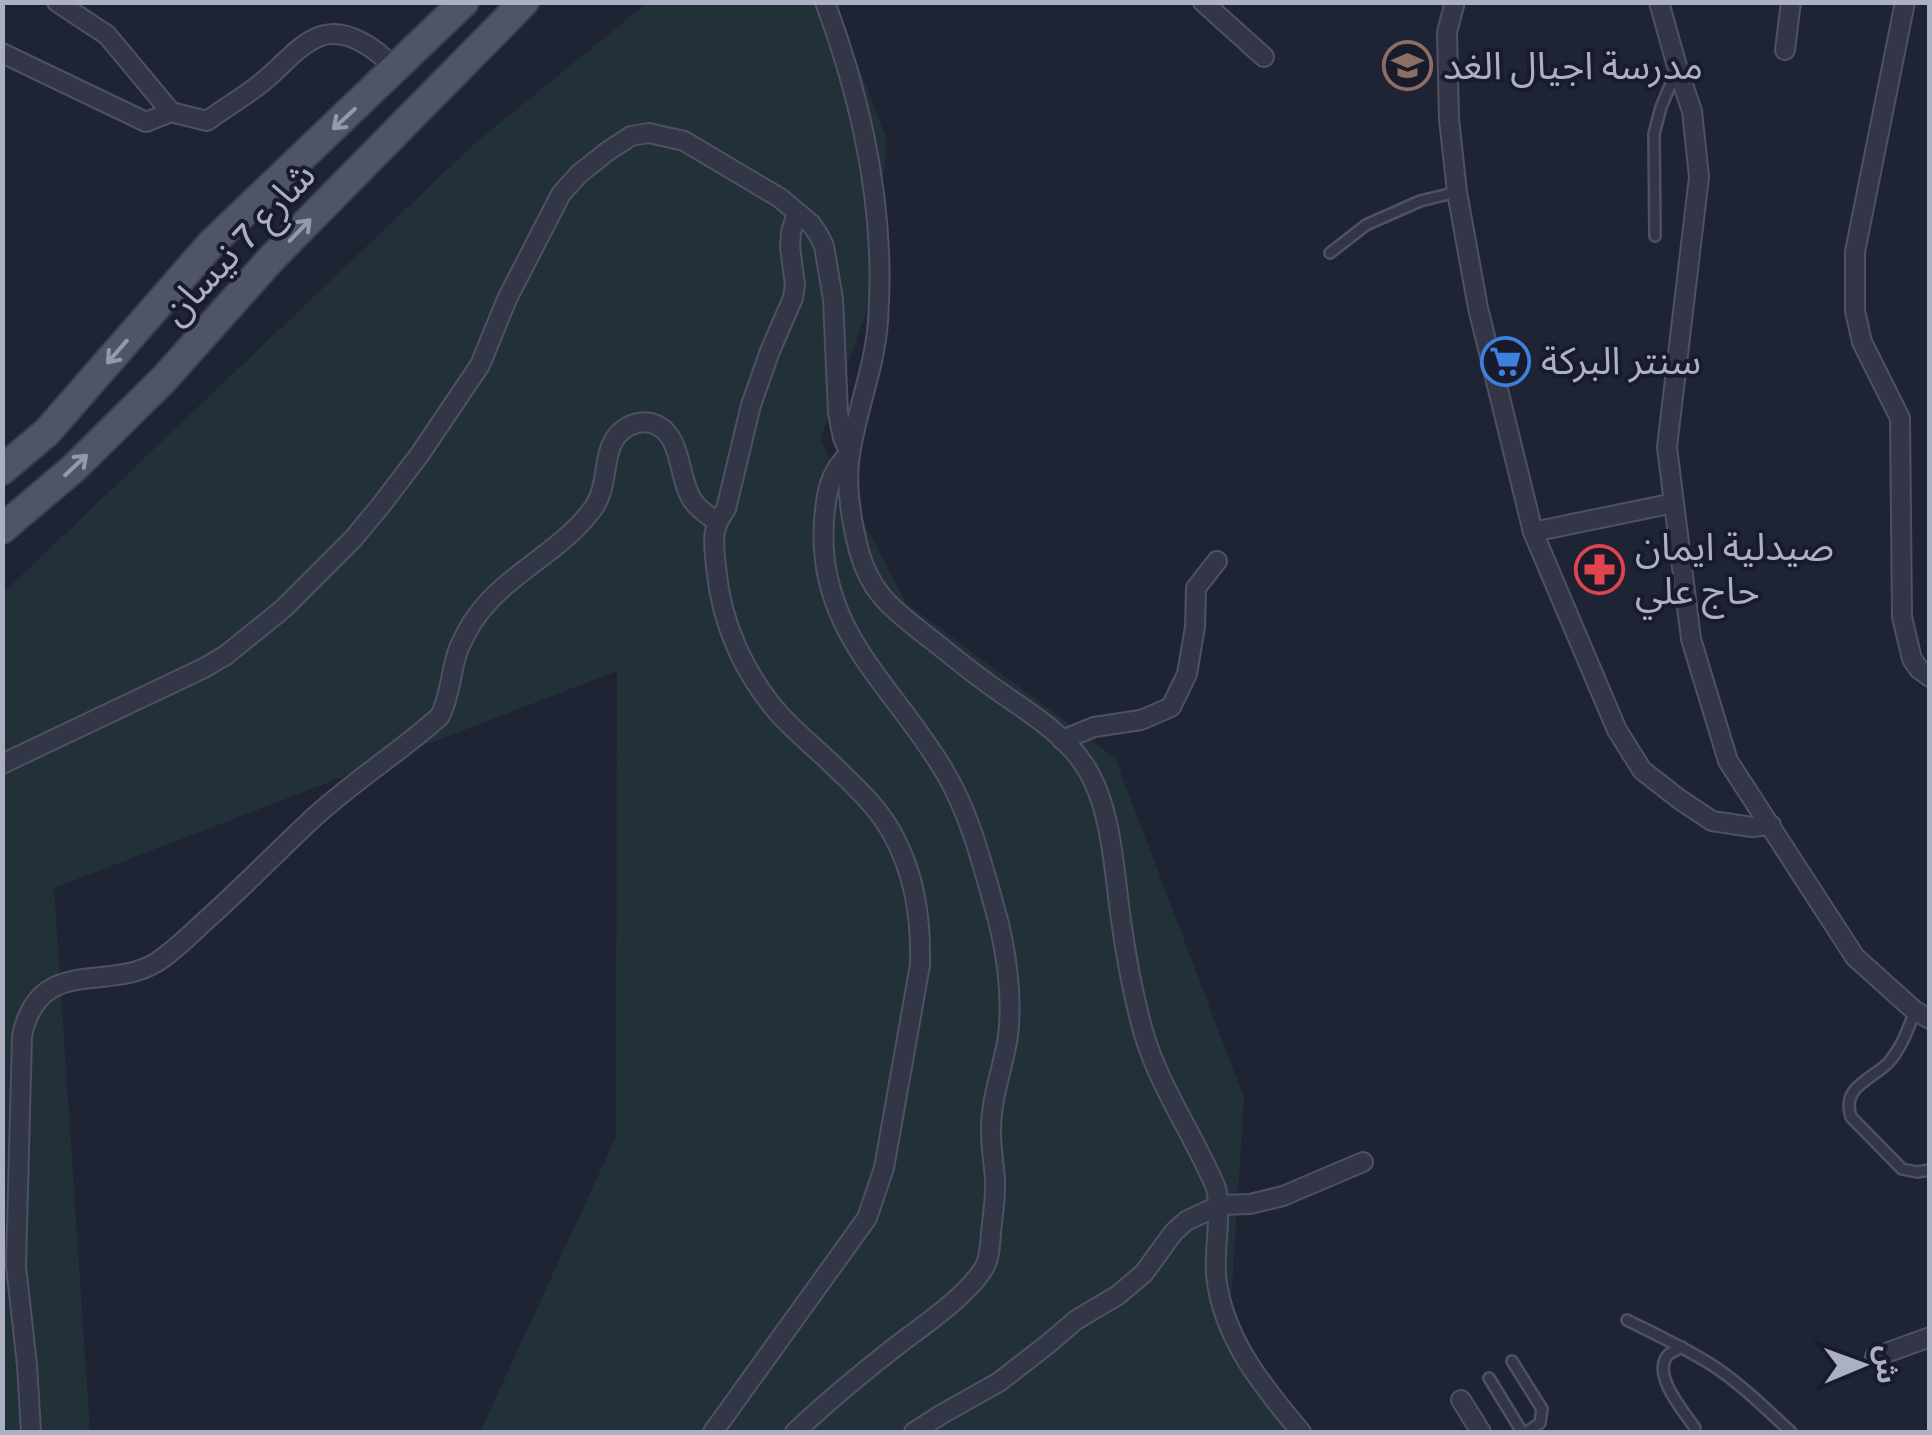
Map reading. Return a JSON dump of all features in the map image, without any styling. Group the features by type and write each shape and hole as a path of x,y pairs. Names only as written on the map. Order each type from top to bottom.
{"main road":[{"name":"شارع 7 نيسان","path":"2,470 48,432 211,244 464,2"},
{"name":"شارع 7 نيسان","path":"2,529 74,468 165,378 272,259 524,2"}],"street":[{"path":"57,2 106,35 171,112"},
{"path":"824,2 864,134 877,214 878,322 850,453 848,485 863,561 877,592 900,616 1026,709 1087,768 1113,856 1142,1027 1151,1056 1207,1167 1220,1205 1216,1273 1225,1316 1252,1370 1302,1432"},
{"path":"1203,2 1264,58"},
{"path":"1455,2 1447,32 1449,119 1457,192 1478,308 1534,532 1617,730 1642,770 1712,821 1771,825"},
{"path":"1660,2 1692,110 1699,177 1667,446 1691,639 1728,761 1855,957 1922,1015"},
{"path":"1785,50 1791,2"},
{"path":"1905,2 1856,252 1855,311 1862,342 1900,418 1902,617 1912,658 1930,676"},
{"path":"2,53 146,122 171,112 207,120 322,35 347,36 379,52 396,69"},
{"path":"2,764 204,668 284,608 353,539 420,454 480,365 507,300 561,194 579,174 631,136 649,133 684,142 766,188 811,224 824,246 833,299 838,413 850,453"},
{"path":"713,1432 854,1237 875,1200 920,965 917,902 891,830 850,782 764,695 728,630 721,607 716,521 726,510 751,404 793,298 790,247 797,214"},
{"path":"30,1432 16,1266 22,1036 32,1009 53,987 70,980 130,972 158,961 311,820 440,716 461,643 480,610 582,522 597,503 608,452 623,429 636,422 650,422 662,428 678,454 686,489 694,502 716,521"},
{"path":"796,1432 960,1294 985,1267 996,1183 992,1111 1008,1037 1005,964 996,912 967,815 931,749 862,658 832,596 824,566 825,508 829,481 850,453"},
{"path":"1534,532 1674,503"},
{"path":"1062,740 1094,727 1141,720 1172,707 1187,674 1196,588 1217,560"},
{"path":"914,1432 999,1382 1076,1320 1118,1295 1144,1273 1186,1221 1220,1205 1250,1204 1284,1196 1363,1162"},
{"path":"1875,1357 1930,1337"},
{"path":"1461,1400 1481,1432"}],"lane":[{"path":"1655,236 1654,134 1660,107 1678,70"},
{"path":"1330,254 1366,226 1420,200 1457,192"},
{"path":"1922,1015 1887,1064 1854,1088 1848,1109 1851,1117 1902,1169 1930,1170"},
{"path":"1626,1320 1714,1366 1791,1432"},
{"path":"1682,1348 1668,1355 1662,1368 1666,1383 1695,1428"},
{"path":"1490,1378 1525,1432 1540,1423 1542,1409 1512,1361"}],"shaded area":[{"path":"647,3 834,3 887,140 870,303 820,439 906,603 1115,758 1244,1098 1228,1347 1299,1432 480,1432 616,1137 617,671 54,888 90,1432 3,1432 3,593 474,144"}],"place":[{"name":"مدرسة اجيال الغد","path":"1408,66"},
{"name":"سنتر البركة","path":"1506,361"},
{"name":"صيدلية ايمان حاج علي","path":"1600,569"}]}
